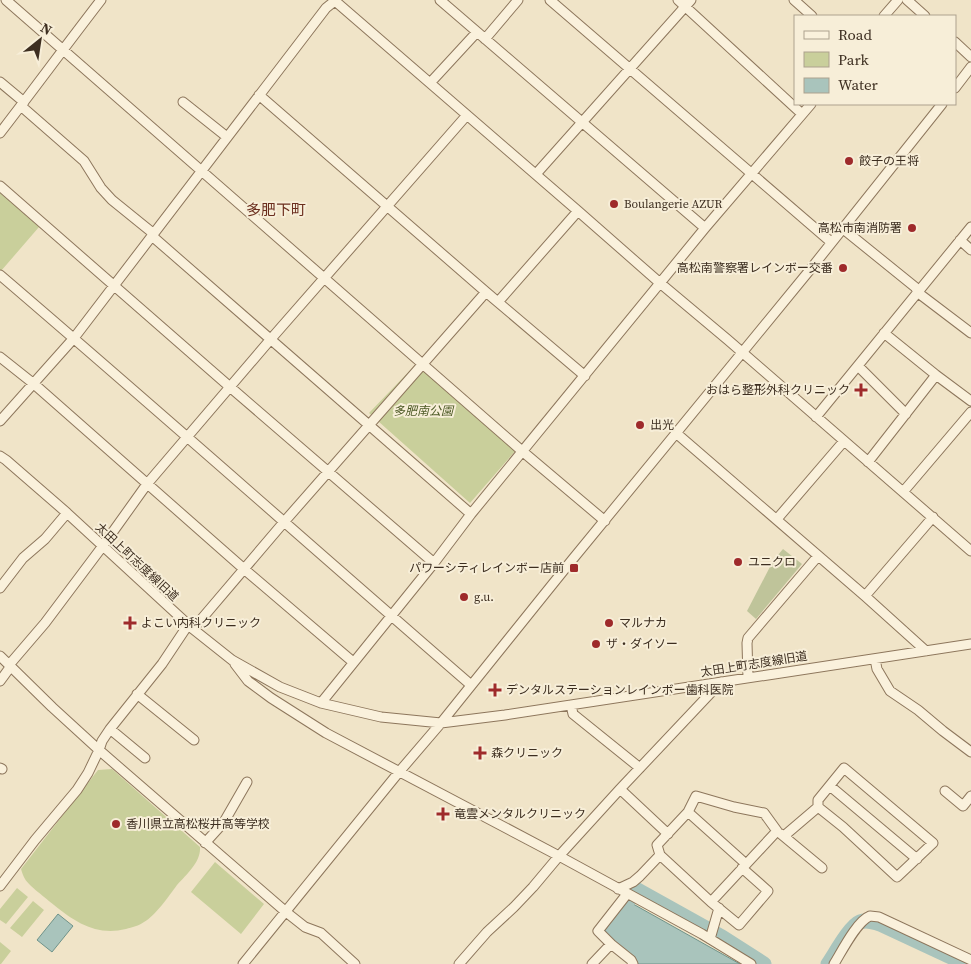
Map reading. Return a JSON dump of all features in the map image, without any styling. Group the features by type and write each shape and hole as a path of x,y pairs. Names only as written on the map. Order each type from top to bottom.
{"street":[{"path":"6,0 201,172 604,521"},
{"path":"0,133 101,0"},
{"path":"0,421 74,338 326,8 335,0 971,551"},
{"path":"440,0 705,228"},
{"path":"485,39 518,0"},
{"path":"550,0 831,242"},
{"path":"678,0 688,3 802,114"},
{"path":"794,0 811,15"},
{"path":"885,15 898,0"},
{"path":"907,0 924,15"},
{"path":"536,174 688,3"},
{"path":"430,83 477,32"},
{"path":"956,43 971,57"},
{"path":"956,87 971,67"},
{"path":"0,82 84,161 101,188 112,200 471,514"},
{"path":"259,95 585,376"},
{"path":"183,102 227,137"},
{"path":"321,703 522,451 705,228 810,105"},
{"path":"243,964 809,271 941,105"},
{"path":"0,681 10,665 45,623 102,547 147,484 467,115"},
{"path":"0,186 230,388 434,563"},
{"path":"498,302 578,210"},
{"path":"816,417 971,227"},
{"path":"842,228 915,287 921,295 971,333"},
{"path":"960,240 971,250"},
{"path":"0,275 471,685"},
{"path":"0,886 77,790 88,773 102,741 110,729 190,627 244,569 486,292"},
{"path":"884,332 971,401"},
{"path":"0,357 34,384 244,569 353,662"},
{"path":"858,366 906,414"},
{"path":"868,462 936,375"},
{"path":"903,492 971,412"},
{"path":"676,432 926,651"},
{"path":"777,520 844,441"},
{"name":"太田上町志度線旧道","path":"0,456 67,513 190,627 232,660 280,686 321,703 381,717 441,723 506,715 971,644"},
{"path":"0,588 23,558 45,539 67,513"},
{"path":"865,596 933,517"},
{"path":"748,678 748,638 818,556"},
{"path":"0,656 99,750 205,842 305,928 321,933 355,964"},
{"path":"874,659 877,669 890,692 918,710 971,752"},
{"path":"232,660 248,681 326,733 629,895 711,936 751,964"},
{"path":"459,964 487,932 533,887 620,789 722,682"},
{"path":"137,694 194,740"},
{"path":"571,705 573,714 640,768"},
{"path":"110,729 145,758"},
{"path":"844,768 933,843 897,877 843,827 818,808 818,800 844,768"},
{"path":"205,842 224,822 248,782"},
{"path":"830,786 917,858"},
{"path":"620,789 668,834"},
{"path":"945,791 961,809 971,796"},
{"path":"688,812 768,890 738,925 660,855 657,845 688,812 696,796 764,813 781,833 822,868"},
{"path":"711,936 715,905 744,866 781,833 818,808"},
{"path":"618,889 633,882 660,855"},
{"path":"629,895 598,931 610,944 631,960 633,964"},
{"path":"834,964 860,923 870,916 880,917 971,960"},
{"path":"592,964 610,944"}],"green space":[{"path":"0,192 39,227 1,271 0,270"},
{"name":"多肥南公園","path":"421,359 516,450 470,503 369,413"},
{"path":"783,549 802,564 756,619 747,611 773,561"},
{"path":"112,769 200,847 200,852 193,868 153,915 135,926 115,931 106,931 87,926 70,917 30,885 24,878 21,869 98,770"},
{"path":"215,862 264,904 241,934 191,892"},
{"path":"17,888 28,897 6,924 0,920 0,909"},
{"path":"33,901 44,910 22,937 10,928"},
{"path":"0,942 11,951 1,964 0,964"}],"water":[{"path":"626,900 740,964 638,964 632,956 610,938 604,929"},
{"path":"58,914 73,926 52,952 37,940"}],"waterway":[{"path":"627,903 634,888 722,937 764,964"},
{"path":"828,964 852,929 860,922 865,921 880,924 966,964"}],"place":[{"name":"餃子の王将","path":"849,161"},
{"name":"Boulangerie AZUR","path":"614,204"},
{"name":"高松市南消防署","path":"912,228"},
{"name":"高松南警察署レインボー交番","path":"843,268"},
{"name":"おはら整形外科クリニック","path":"861,390"},
{"name":"出光","path":"640,425"},
{"name":"ユニクロ","path":"738,562"},
{"name":"パワーシティレインボー店前","path":"574,568"},
{"name":"g.u.","path":"464,597"},
{"name":"よこい内科クリニック","path":"130,623"},
{"name":"マルナカ","path":"609,623"},
{"name":"ザ・ダイソー","path":"596,644"},
{"name":"デンタルステーションレインボー歯科医院","path":"495,690"},
{"name":"森クリニック","path":"480,753"},
{"name":"竜雲メンタルクリニック","path":"443,814"},
{"name":"香川県立高松桜井高等学校","path":"116,824"}],"district":[{"name":"多肥下町","path":"276,210"}]}
